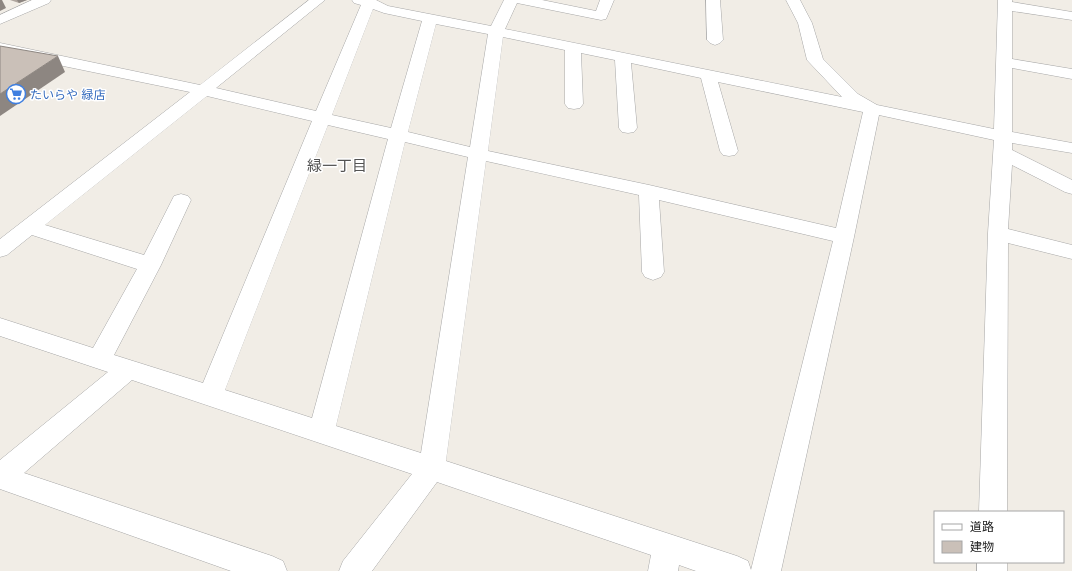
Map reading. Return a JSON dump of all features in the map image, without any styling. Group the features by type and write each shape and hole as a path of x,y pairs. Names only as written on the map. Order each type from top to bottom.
{"street":[{"path":"0,20 44,0"},
{"path":"0,250 318,0"},
{"path":"354,571 432,468 496,31 511,0"},
{"path":"521,0 601,16 607,0"},
{"path":"713,0 715,40"},
{"path":"793,0 805,23 815,60 852,98 872,109"},
{"path":"210,396 321,118 364,1 384,9 708,74 872,109 1003,145 1072,148"},
{"path":"993,511 998,233 1003,145 1004,2 1072,16"},
{"path":"321,433 398,135 430,18"},
{"path":"574,47 574,104"},
{"path":"0,48 202,90 478,154 649,191 844,237"},
{"path":"623,57 628,128"},
{"path":"1004,62 1072,74"},
{"path":"708,74 729,151"},
{"path":"766,571 844,237 872,109"},
{"path":"1003,145 1072,188"},
{"path":"649,191 653,272"},
{"path":"99,360 150,265 181,200"},
{"path":"29,227 150,265"},
{"path":"998,233 1072,252"},
{"path":"0,328 432,468 665,559 737,571"},
{"path":"0,477 127,370"},
{"path":"0,477 272,571"}],"building":[{"path":"0,46 58,56 0,94"}],"place":[{"name":"たいらや 緑店","path":"16,94"}],"district":[{"name":"緑一丁目","path":"337,165"}]}
